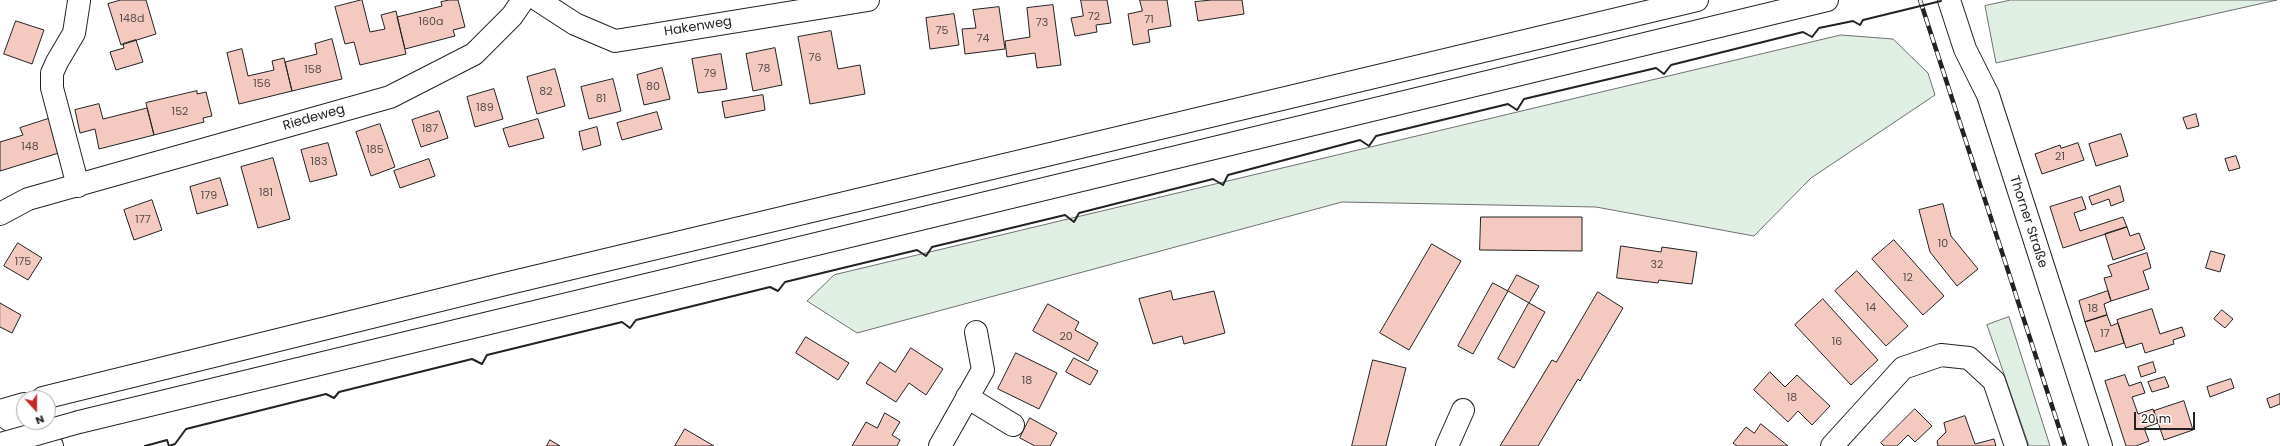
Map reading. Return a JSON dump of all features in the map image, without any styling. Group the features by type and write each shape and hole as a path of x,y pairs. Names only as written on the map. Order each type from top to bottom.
{"main road":[{"name":"Riedeweg","path":"0,214 28,200 390,97 474,54 512,16 523,0"},
{"name":"Hakenweg","path":"538,0 574,24 615,41 868,0"},
{"path":"56,395 505,284 1697,0"},
{"path":"0,444 79,422 1827,0"},
{"name":"Thorner Straße","path":"1949,0 1965,49 1988,96 2101,446"},
{"path":"78,186 52,88 52,73 74,33 79,1"},
{"path":"940,446 983,370 976,332"},
{"path":"1832,446 1903,368 1941,355 1969,358 1994,381 2016,446"},
{"path":"967,397 1013,425"},
{"path":"0,411 16,406"},
{"path":"1447,446 1463,410"},
{"path":"0,414 52,446"}],"green space":[{"path":"2011,0 2277,0 1996,63 1985,6"},
{"path":"1841,35 1893,39 1928,73 1935,95 1811,178 1754,236 1596,207 1342,202 857,333 807,301 834,275"},
{"path":"2009,317 2050,446 2029,446 1987,325"}],"building":[{"path":"121,0 146,0 156,34 121,45 108,4"},
{"path":"362,0 370,32 385,29 381,15 396,11 406,54 360,65 354,42 345,44 335,7"},
{"path":"458,0 465,27 453,30 455,36 405,49 397,17 442,6 441,2"},
{"path":"1081,0 1107,0 1111,23 1096,25 1097,32 1075,36 1071,18 1083,16"},
{"path":"1140,0 1167,0 1171,26 1148,30 1150,42 1133,45 1128,14 1142,11"},
{"path":"1212,0 1242,0 1244,14 1198,21 1195,2"},
{"path":"1053,5 1061,65 1037,68 1035,53 1007,57 1005,41 1030,37 1027,8"},
{"path":"999,7 1005,49 965,54 962,29 976,28 973,10"},
{"path":"954,14 959,45 930,49 926,18"},
{"path":"16,21 44,30 32,64 4,54"},
{"path":"831,31 838,69 860,65 865,94 810,104 798,37"},
{"path":"332,39 342,79 292,91 285,62 317,54 315,44"},
{"path":"136,40 143,62 116,70 110,52 124,48 123,44"},
{"path":"775,48 782,85 753,91 746,54"},
{"path":"242,49 248,76 274,70 272,61 284,58 292,91 239,104 227,53"},
{"path":"721,54 727,89 698,93 692,59"},
{"path":"662,68 670,99 644,105 637,75"},
{"path":"555,69 565,106 537,114 527,77"},
{"path":"613,79 621,111 589,119 581,87"},
{"path":"494,89 503,119 475,127 467,97"},
{"path":"197,91 197,94 206,92 212,116 203,118 204,122 154,135 146,103"},
{"path":"763,95 765,110 725,118 722,102"},
{"path":"99,104 103,119 147,108 154,135 99,149 95,129 80,133 75,110"},
{"path":"439,111 448,138 421,147 412,120"},
{"path":"657,112 662,129 622,140 617,123"},
{"path":"2196,114 2199,126 2187,129 2183,118"},
{"path":"51,118 62,152 0,171 0,142 23,135 20,128"},
{"path":"538,119 544,138 509,147 503,129"},
{"path":"380,124 395,167 371,176 356,132"},
{"path":"597,127 601,145 583,150 579,132"},
{"path":"2121,134 2128,156 2096,166 2089,144"},
{"path":"328,143 337,175 310,182 301,150"},
{"path":"2078,143 2084,160 2042,174 2035,154 2060,145 2061,148"},
{"path":"2236,156 2240,168 2229,171 2225,159"},
{"path":"273,158 290,219 258,228 241,167"},
{"path":"429,159 435,176 400,188 394,171"},
{"path":"220,178 228,205 197,214 190,187"},
{"path":"2120,186 2124,201 2111,206 2109,199 2092,205 2089,197"},
{"path":"2082,197 2086,209 2074,213 2080,231 2123,217 2127,227 2063,248 2050,207"},
{"path":"152,200 162,230 134,240 124,210"},
{"path":"1943,204 1951,236 1978,269 1957,286 1930,252 1919,210"},
{"path":"1481,217 1582,217 1582,251 1480,250"},
{"path":"2127,227 2130,236 2139,233 2145,249 2113,260 2105,234"},
{"path":"1894,240 1944,296 1923,315 1872,259"},
{"path":"18,243 42,258 28,280 4,266"},
{"path":"1432,244 1461,261 1409,350 1380,333"},
{"path":"1621,246 1661,252 1662,247 1697,252 1692,284 1659,280 1658,283 1617,278"},
{"path":"2211,251 2225,255 2220,272 2206,268"},
{"path":"2147,253 2151,268 2143,271 2149,289 2111,301 2104,278 2112,276 2108,266"},
{"path":"1857,271 1908,326 1886,346 1835,291"},
{"path":"1517,275 1539,286 1529,303 1508,291"},
{"path":"1493,283 1508,291 1473,354 1458,346"},
{"path":"1171,291 1173,300 1214,291 1225,333 1184,344 1182,336 1153,344 1139,299"},
{"path":"2108,291 2111,301 2104,304 2107,315 2085,322 2079,301"},
{"path":"1598,292 1623,308 1580,381 1578,379 1538,446 1500,446 1552,360 1556,362"},
{"path":"1823,299 1878,360 1851,385 1795,325"},
{"path":"0,303 21,315 12,333 0,327"},
{"path":"1529,303 1545,312 1514,368 1498,359"},
{"path":"1048,304 1079,322 1075,330 1098,343 1088,361 1033,331"},
{"path":"2152,309 2160,334 2182,327 2185,336 2173,340 2174,344 2145,353 2142,343 2126,348 2117,320"},
{"path":"2222,310 2233,319 2225,328 2214,319"},
{"path":"2107,315 2111,326 2118,323 2124,343 2095,352 2085,322"},
{"path":"806,337 849,363 838,380 796,353"},
{"path":"911,348 943,369 926,395 909,383 896,402 866,383 880,362 895,372"},
{"path":"1016,353 1057,373 1039,409 998,389"},
{"path":"1074,358 1098,371 1090,385 1066,372"},
{"path":"1373,360 1406,368 1386,446 1352,446"},
{"path":"2153,362 2156,372 2141,377 2138,367"},
{"path":"1770,372 1785,387 1797,375 1830,406 1812,425 1798,411 1788,422 1754,390"},
{"path":"2125,375 2129,386 2141,382 2145,393 2132,397 2138,414 2153,409 2158,423 2144,428 2149,441 2136,446 2126,446 2105,381"},
{"path":"2165,377 2169,387 2152,392 2148,382"},
{"path":"2231,379 2234,388 2210,397 2207,387"},
{"path":"2280,394 2280,404 2270,408 2267,399"},
{"path":"2184,401 2193,430 2164,440 2154,411"},
{"path":"1915,409 1932,426 1915,442 1908,435 1897,446 1884,446 1881,443"},
{"path":"885,413 900,422 892,435 900,440 897,446 852,446 866,422 877,428"},
{"path":"1965,416 1975,444 1994,439 1996,446 1938,446 1937,441 1946,432 1944,423"},
{"path":"1030,418 1057,433 1050,446 1035,446 1020,438"},
{"path":"1761,424 1788,446 1737,446 1733,443 1746,427 1754,433"},
{"path":"685,429 714,446 675,446"},
{"path":"550,440 560,446 547,446"}],"railway":[{"path":"1920,0 2065,446"}],"wall":[{"path":"145,446 167,440 169,446 175,444 186,429 326,394 334,398 339,392 472,359 482,364 487,355 622,322 630,328 636,320 770,287 778,291 785,282 917,250 926,256 932,247 1065,215 1074,222 1079,213 1213,179 1223,185 1228,175 1360,140 1369,146 1376,136 1508,104 1517,110 1524,99 1656,68 1664,74 1671,65 1803,32 1812,37 1819,28 1853,21 1860,25 1863,20 1941,1"}]}
